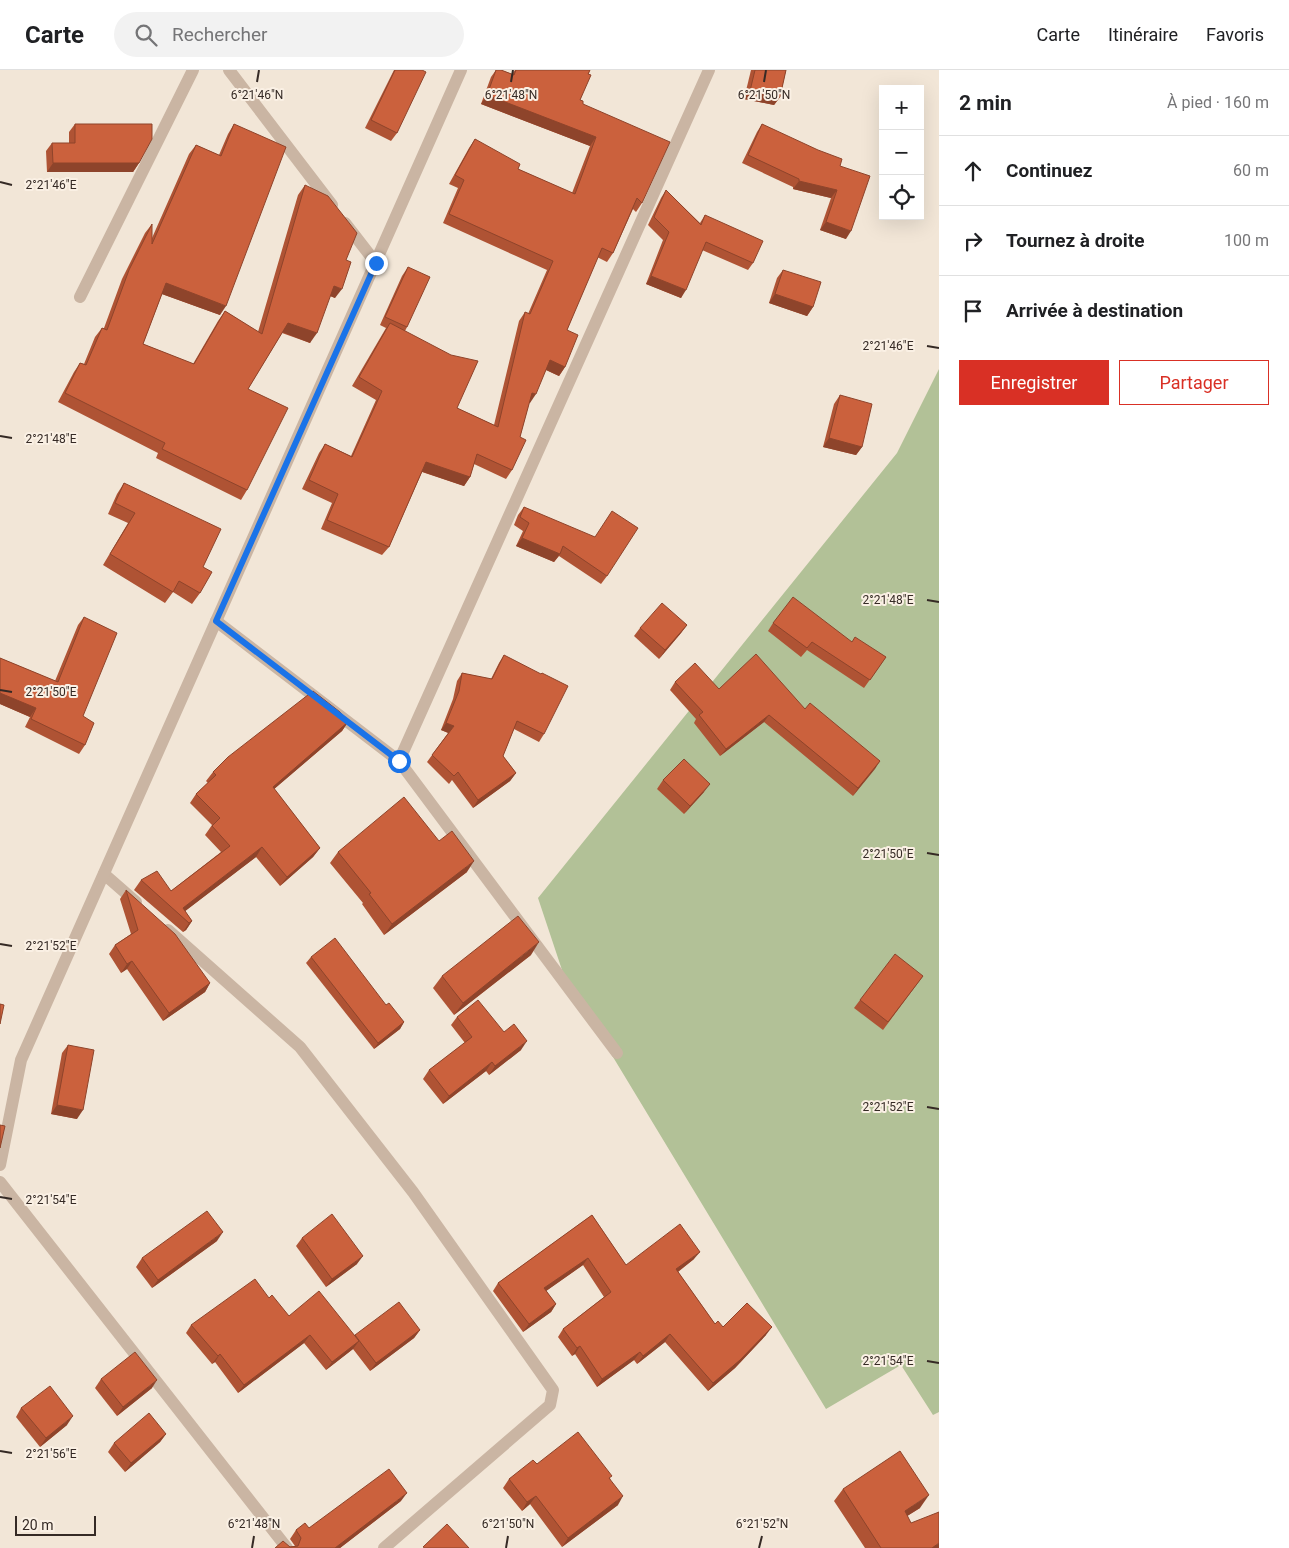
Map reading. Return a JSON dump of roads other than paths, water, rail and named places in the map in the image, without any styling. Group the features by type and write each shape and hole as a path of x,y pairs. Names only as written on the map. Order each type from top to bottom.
{"street":[{"path":"80,297 194,70"},
{"path":"229,70 376,263"},
{"path":"0,1165 21,1060 461,70"},
{"path":"399,761 709,70"},
{"path":"216,621 399,761 617,1053"},
{"path":"104,874 148,912"},
{"path":"162,925 300,1047 412,1192 553,1390 550,1405 384,1548"},
{"path":"0,1182 287,1548"}]}
